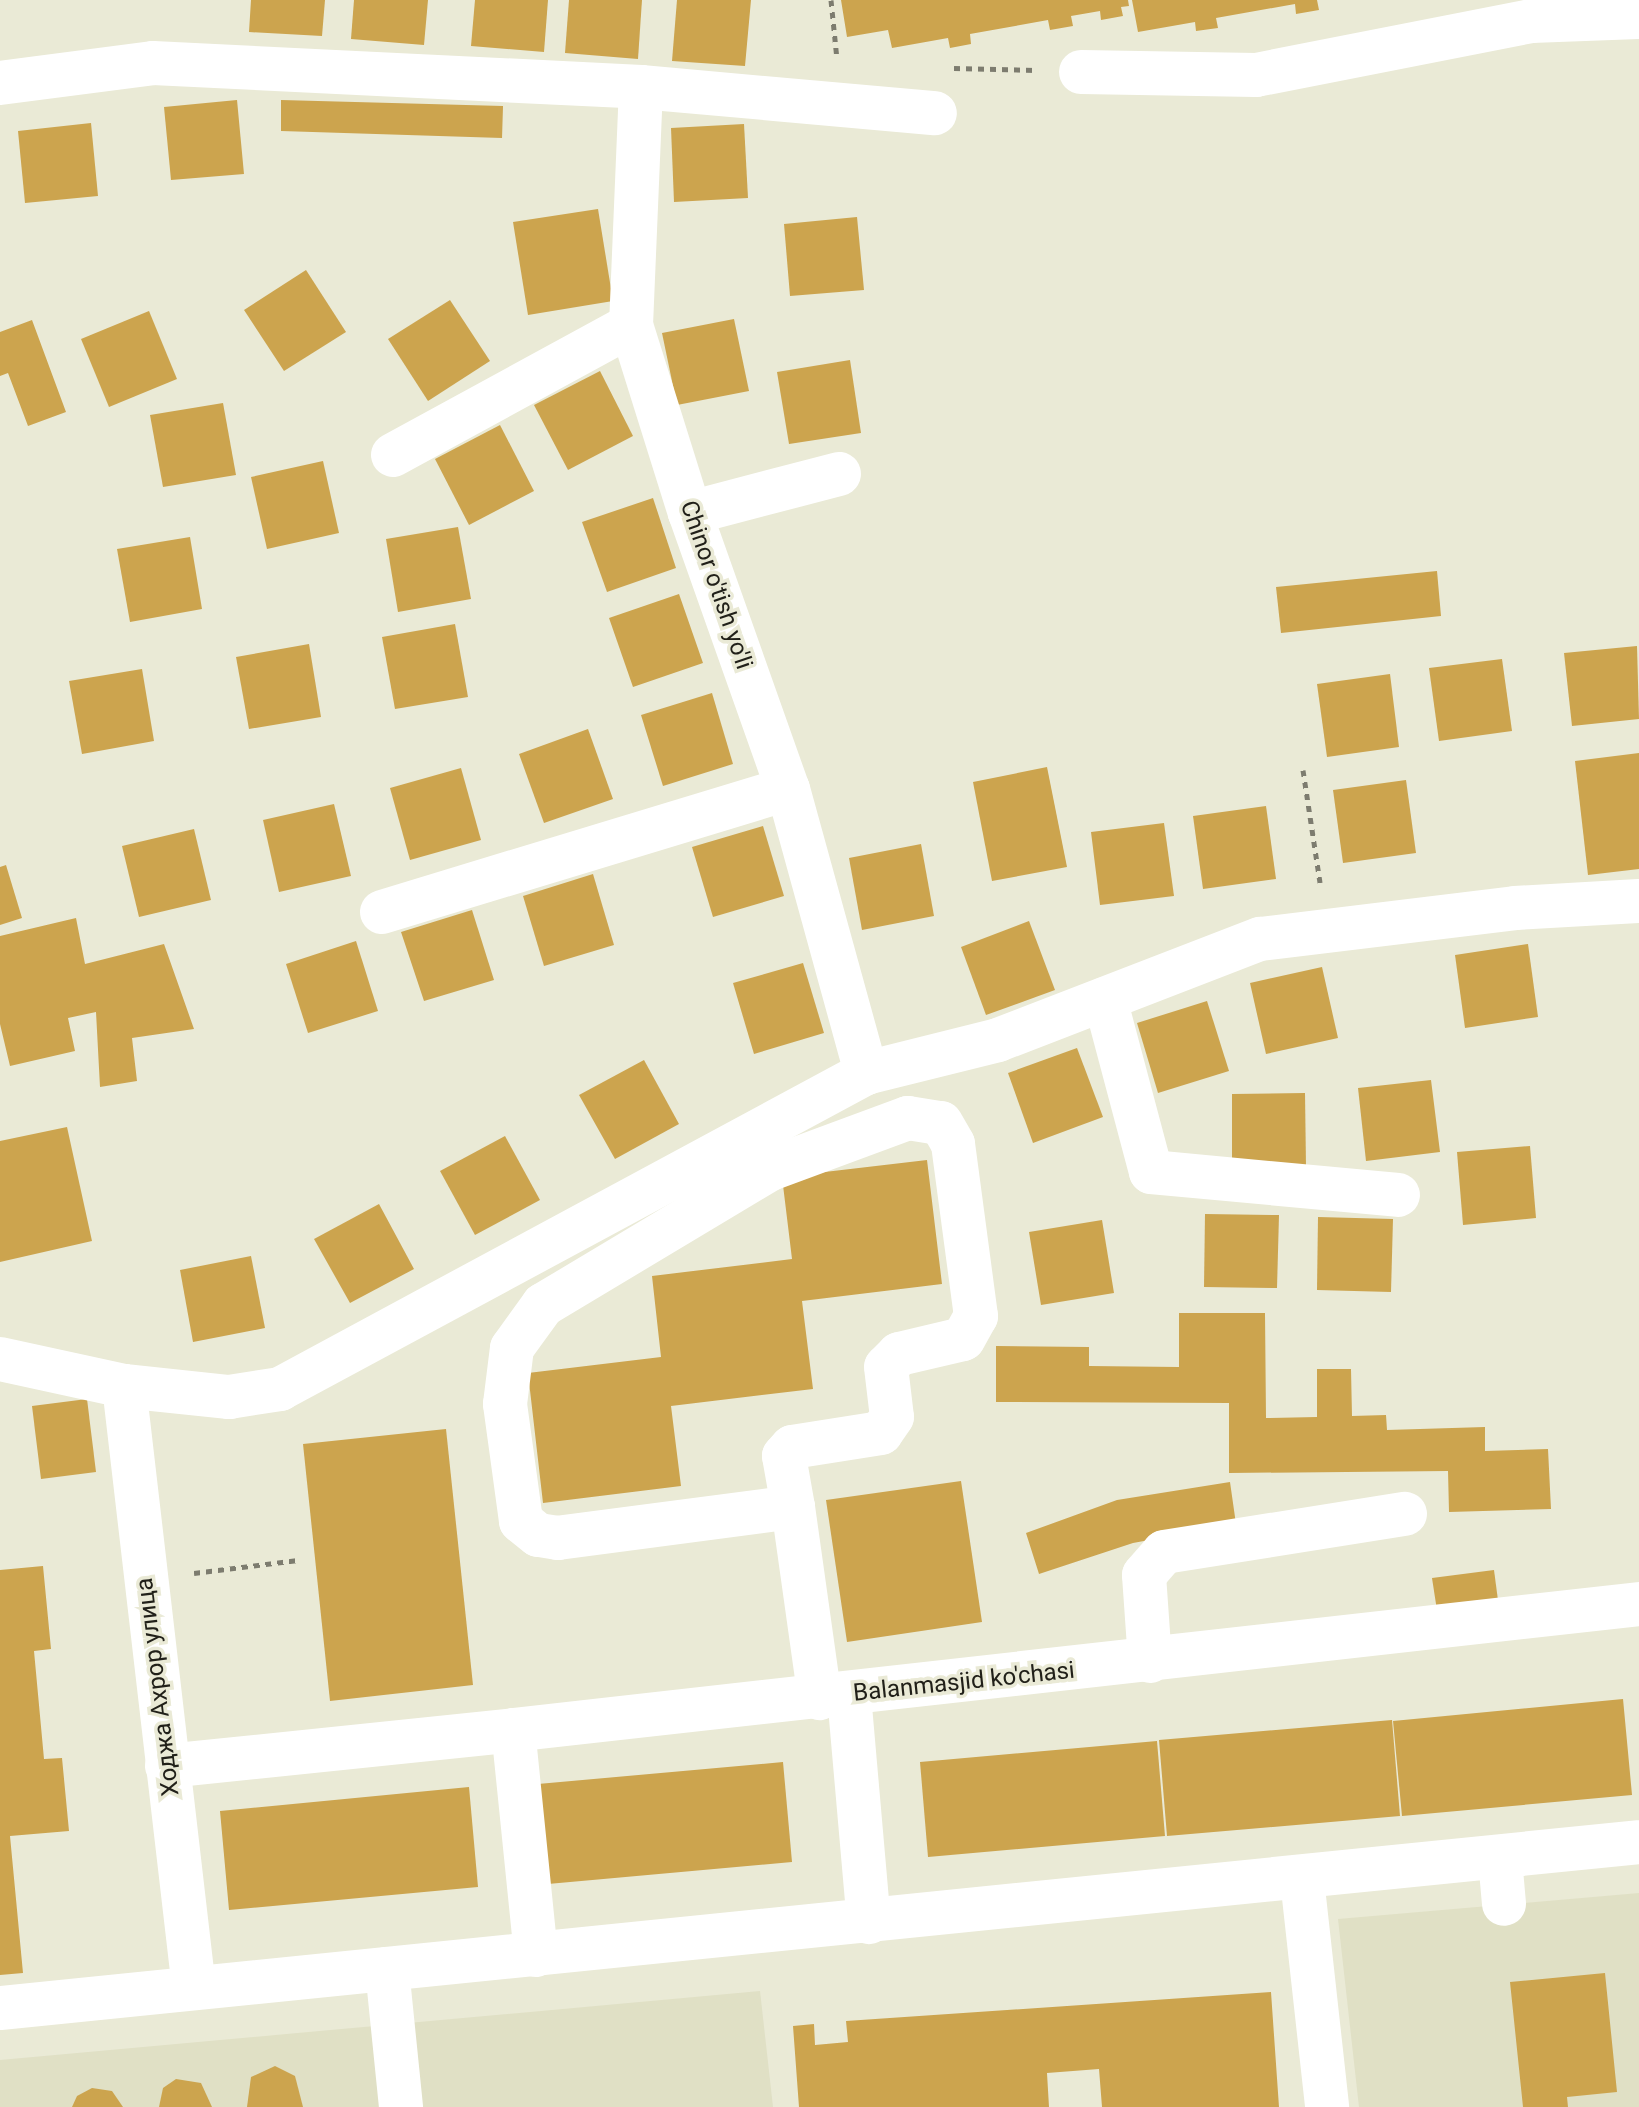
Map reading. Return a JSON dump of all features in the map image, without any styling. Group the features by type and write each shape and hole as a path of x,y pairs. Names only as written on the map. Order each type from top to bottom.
{"street":[{"path":"1081,72 1256,75 1531,21 1639,17"},
{"path":"0,83 153,63 641,87 935,113"},
{"name":"Chinor o'tish yo'li","path":"641,87 631,325 690,513 788,789 866,1073"},
{"path":"393,455 631,325"},
{"path":"690,513 839,474"},
{"path":"382,912 788,789"},
{"path":"0,1359 124,1386 229,1397 280,1389 866,1073 998,1040 1260,939 1515,908 1639,901"},
{"path":"1105,999 1151,1172 1398,1195"},
{"path":"793,1507 558,1538 538,1535 521,1521 505,1404 512,1348 543,1305 770,1169 908,1118 941,1123 953,1144 976,1316 963,1339 899,1354 886,1367 892,1417 881,1433 792,1447 784,1456 834,1696 869,1922"},
{"name":"Ходжа Ахрор улица","path":"124,1386 194,1988"},
{"path":"1150,1661 1144,1575 1164,1552 1405,1514"},
{"name":"Balanmasjid ko'chasi","path":"167,1766 834,1696 1639,1604"},
{"path":"513,1730 536,1955"},
{"path":"0,2008 1500,1859 1639,1842"},
{"path":"1500,1859 1504,1904"},
{"path":"1302,1879 1327,2107"},
{"path":"387,1969 401,2107"}],"path":[{"path":"831,0 837,64 853,65"},
{"path":"944,67 1081,72"},
{"path":"1303,770 1327,932"},
{"path":"145,1579 298,1560"}],"shaded area":[{"path":"1639,1893 1639,2107 1359,2107 1338,1919"},
{"path":"760,1991 773,2107 0,2107 0,2060"}],"building":[{"path":"251,0 325,0 322,36 249,32"},
{"path":"354,0 428,0 424,45 351,39"},
{"path":"475,0 548,0 544,52 471,46"},
{"path":"569,0 642,0 638,59 565,53"},
{"path":"677,0 751,0 745,66 672,61"},
{"path":"841,0 1128,0 1129,6 1121,7 1123,16 1101,20 1100,11 1071,16 1073,26 1050,30 1048,20 970,34 971,44 950,48 948,38 892,48 888,30 847,37"},
{"path":"1132,0 1317,0 1319,10 1296,14 1295,4 1216,18 1218,28 1196,31 1195,22 1138,32"},
{"path":"237,100 244,174 171,180 164,107"},
{"path":"281,100 503,106 502,138 281,131"},
{"path":"91,123 98,196 25,203 18,131"},
{"path":"744,124 748,198 674,202 671,128"},
{"path":"598,209 613,301 528,315 513,222"},
{"path":"857,217 864,290 790,296 784,224"},
{"path":"306,270 346,332 284,371 244,310"},
{"path":"450,300 490,361 428,401 388,339"},
{"path":"149,311 177,379 109,407 81,339"},
{"path":"734,319 749,391 677,405 662,333"},
{"path":"32,320 66,412 28,426 8,373 0,376 0,332"},
{"path":"850,360 861,433 789,444 777,372"},
{"path":"600,371 633,436 568,470 534,405"},
{"path":"223,403 236,475 163,487 150,415"},
{"path":"500,425 534,491 469,525 435,459"},
{"path":"323,461 339,533 267,549 251,477"},
{"path":"653,498 676,568 607,592 582,522"},
{"path":"458,527 471,599 398,612 386,539"},
{"path":"190,537 202,609 130,622 117,549"},
{"path":"1437,571 1441,616 1281,633 1276,587"},
{"path":"679,594 703,663 633,687 609,618"},
{"path":"455,624 468,697 395,709 382,637"},
{"path":"309,644 321,717 249,729 236,657"},
{"path":"1637,646 1639,719 1572,726 1564,653"},
{"path":"1502,659 1512,731 1439,741 1429,668"},
{"path":"142,669 154,741 82,754 69,681"},
{"path":"1390,674 1399,747 1327,757 1317,684"},
{"path":"712,693 733,764 663,786 641,715"},
{"path":"588,729 613,799 544,823 519,754"},
{"path":"1639,753 1639,869 1588,875 1575,761"},
{"path":"1047,767 1067,867 992,881 973,782"},
{"path":"461,768 481,840 410,860 390,788"},
{"path":"1406,780 1416,853 1343,863 1333,790"},
{"path":"334,804 351,876 279,892 263,820"},
{"path":"1266,806 1276,879 1203,889 1193,816"},
{"path":"1164,823 1174,896 1100,905 1091,832"},
{"path":"763,826 784,896 713,917 692,847"},
{"path":"194,829 211,900 139,917 122,846"},
{"path":"921,844 934,916 862,930 849,858"},
{"path":"6,865 22,918 0,925 0,867"},
{"path":"593,874 614,945 544,966 523,896"},
{"path":"472,910 494,980 424,1001 401,932"},
{"path":"76,918 85,964 164,944 194,1029 132,1038 137,1081 100,1087 96,1012 68,1018 75,1051 10,1066 0,1024 0,936"},
{"path":"1029,921 1055,990 986,1015 961,947"},
{"path":"356,941 378,1011 308,1033 286,964"},
{"path":"1528,944 1538,1017 1465,1028 1455,955"},
{"path":"803,963 824,1033 754,1054 733,983"},
{"path":"1322,967 1338,1038 1266,1054 1250,983"},
{"path":"1207,1001 1229,1071 1158,1093 1137,1023"},
{"path":"1077,1048 1103,1117 1033,1143 1008,1073"},
{"path":"644,1060 679,1124 615,1159 579,1095"},
{"path":"1431,1080 1440,1152 1366,1161 1358,1088"},
{"path":"1305,1093 1306,1167 1232,1167 1232,1094"},
{"path":"67,1127 92,1241 0,1262 0,1141"},
{"path":"505,1136 540,1200 475,1235 440,1171"},
{"path":"1530,1146 1536,1218 1463,1225 1457,1152"},
{"path":"927,1160 942,1284 802,1301 813,1389 671,1406 681,1486 543,1503 528,1373 661,1357 652,1276 792,1259 782,1177"},
{"path":"379,1204 414,1269 350,1303 314,1239"},
{"path":"1205,1214 1279,1215 1277,1288 1204,1287"},
{"path":"1318,1217 1393,1219 1391,1292 1317,1290"},
{"path":"1102,1220 1114,1293 1041,1305 1029,1232"},
{"path":"251,1256 265,1328 193,1342 180,1270"},
{"path":"1179,1313 1265,1313 1266,1418 1317,1417 1317,1369 1351,1369 1352,1416 1386,1415 1387,1430 1485,1427 1485,1451 1548,1449 1551,1509 1449,1512 1448,1471 1229,1473 1229,1403 996,1402 996,1346 1089,1347 1089,1366 1179,1367"},
{"path":"87,1399 96,1472 41,1479 32,1406"},
{"path":"446,1429 473,1685 330,1701 303,1444"},
{"path":"961,1481 982,1622 847,1642 826,1500"},
{"path":"1230,1482 1236,1524 1133,1543 1039,1574 1026,1533 1117,1500"},
{"path":"43,1566 51,1649 34,1651 44,1759 62,1758 69,1831 10,1836 23,1973 0,1975 0,1570"},
{"path":"1494,1570 1499,1608 1438,1617 1432,1578"},
{"path":"1623,1699 1632,1795 1402,1816 1393,1721"},
{"path":"1392,1720 1400,1816 1167,1836 1159,1740"},
{"path":"1157,1741 1165,1836 928,1857 920,1762"},
{"path":"783,1762 792,1862 548,1884 538,1784"},
{"path":"469,1787 478,1887 229,1910 220,1811"},
{"path":"1605,1973 1617,2092 1567,2097 1568,2107 1523,2107 1510,1982"},
{"path":"1271,1992 1279,2107 1102,2107 1099,2069 1047,2073 1049,2107 799,2107 793,2026 814,2024 815,2045 848,2042 846,2021"},
{"path":"275,2066 295,2076 303,2107 247,2107 251,2077"},
{"path":"176,2079 201,2083 212,2107 159,2107 163,2088"},
{"path":"92,2088 112,2091 123,2107 72,2107 77,2096"}]}
